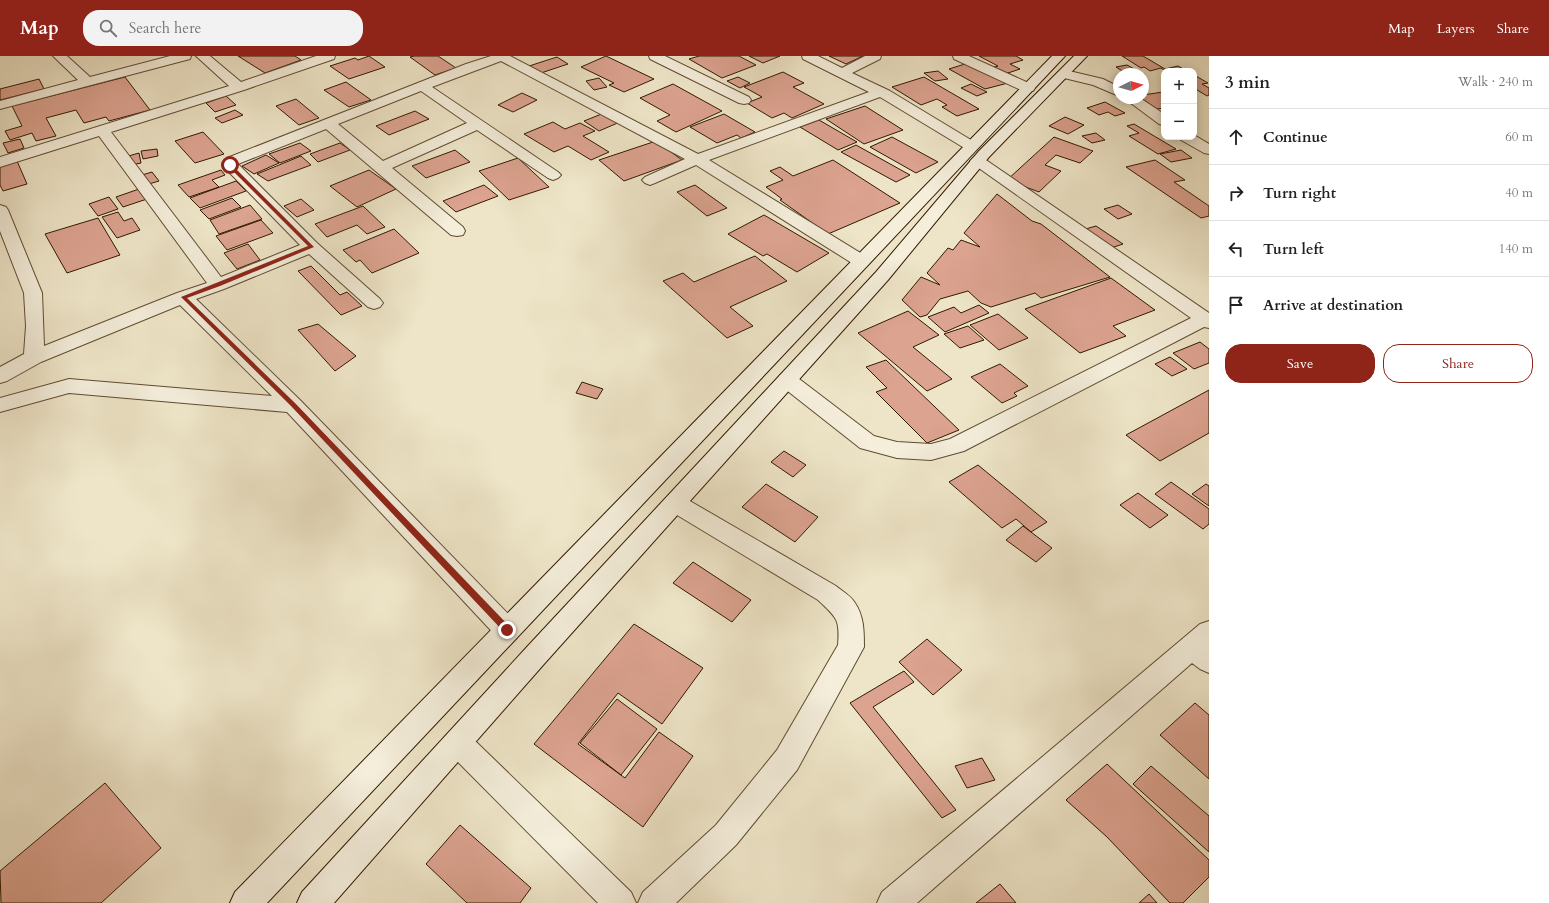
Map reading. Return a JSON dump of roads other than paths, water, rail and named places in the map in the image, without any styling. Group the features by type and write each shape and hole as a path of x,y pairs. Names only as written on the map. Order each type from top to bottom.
{"street":[{"path":"59,56 88,82"},
{"path":"0,105 185,56"},
{"path":"202,56 239,87"},
{"path":"0,162 239,87 329,56"},
{"path":"374,303 311,247 230,165 232,161 422,86 465,63 503,56 697,159 861,261"},
{"path":"656,56 744,100"},
{"path":"787,380 867,442 898,450 931,452 956,445 1206,321 974,154 881,92 808,56"},
{"path":"843,72 875,56"},
{"path":"959,56 1028,88"},
{"path":"313,903 535,656 882,276 974,154 1028,88 1062,65 1082,56"},
{"path":"1062,65 1113,89"},
{"path":"246,903 861,261 974,154 1062,65"},
{"path":"422,86 553,175"},
{"path":"650,180 697,159 881,92"},
{"path":"1140,104 1161,119"},
{"path":"328,123 457,231"},
{"path":"382,167 478,124"},
{"path":"102,130 218,285"},
{"path":"1191,140 1209,150"},
{"path":"0,210 34,293 34,357"},
{"path":"0,376 34,357 311,247"},
{"path":"183,297 293,405 507,630"},
{"path":"0,405 69,386 293,405"},
{"path":"654,903 726,835 787,760 851,647 852,628 846,610 826,593 676,503"},
{"path":"893,903 1203,647"},
{"path":"458,743 620,903"}]}
